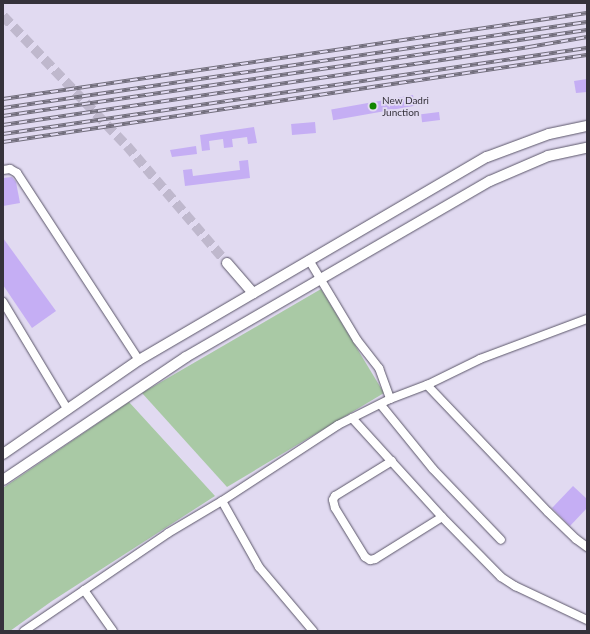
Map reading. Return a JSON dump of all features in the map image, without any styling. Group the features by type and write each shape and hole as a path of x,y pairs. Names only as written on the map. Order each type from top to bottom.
{"street":[{"path":"3,454 139,360 308,260 487,157 549,134 587,126"},
{"path":"3,480 186,358 319,279 490,181 548,156 587,148"},
{"path":"3,170 10,169 17,173 139,360"},
{"path":"308,260 357,340 379,368 390,399"},
{"path":"227,263 253,293"},
{"path":"3,302 68,410"},
{"path":"24,631 33,628 84,590 168,533 222,501 352,418 381,405 390,399 427,385 480,359 587,318"},
{"path":"427,385 550,514 576,539 587,547"},
{"path":"381,405 433,469 501,540"},
{"path":"352,418 442,517 501,577 515,586 587,620"},
{"path":"392,461 335,496 333,500 364,557 370,560 375,559 442,517"},
{"path":"222,501 260,567 313,631"},
{"path":"84,590 113,631"}],"green space":[{"path":"321,289 384,393 227,487 142,393"},
{"path":"129,402 215,496 52,601 10,631 3,631 3,488"}],"building":[{"path":"587,79 587,92 576,93 574,81"},
{"name":"New Dadri Junction","path":"413,95 415,106 333,120 331,109"},
{"path":"439,112 440,120 422,122 421,114"},
{"path":"315,122 316,133 292,135 291,124"},
{"path":"254,127 257,143 248,144 247,137 232,139 233,147 224,148 223,139 209,141 210,150 202,151 200,135"},
{"path":"196,146 197,154 172,157 170,150"},
{"path":"248,160 250,178 185,186 183,170 192,169 193,176 240,170 239,161"},
{"path":"12,177 16,182 20,203 3,206 3,178"},
{"path":"3,238 56,311 32,328 3,285"},
{"path":"573,486 587,499 587,508 570,526 552,508"}],"tunnel":[{"path":"3,16 127,146 227,263"}],"railway":[{"path":"3,99 587,13"},
{"path":"3,108 587,22"},
{"path":"3,116 587,30"},
{"path":"3,125 529,47 587,37"},
{"path":"3,134 587,48"},
{"path":"3,142 587,55"}],"place":[{"name":"New Dadri Junction","path":"373,106"}]}
